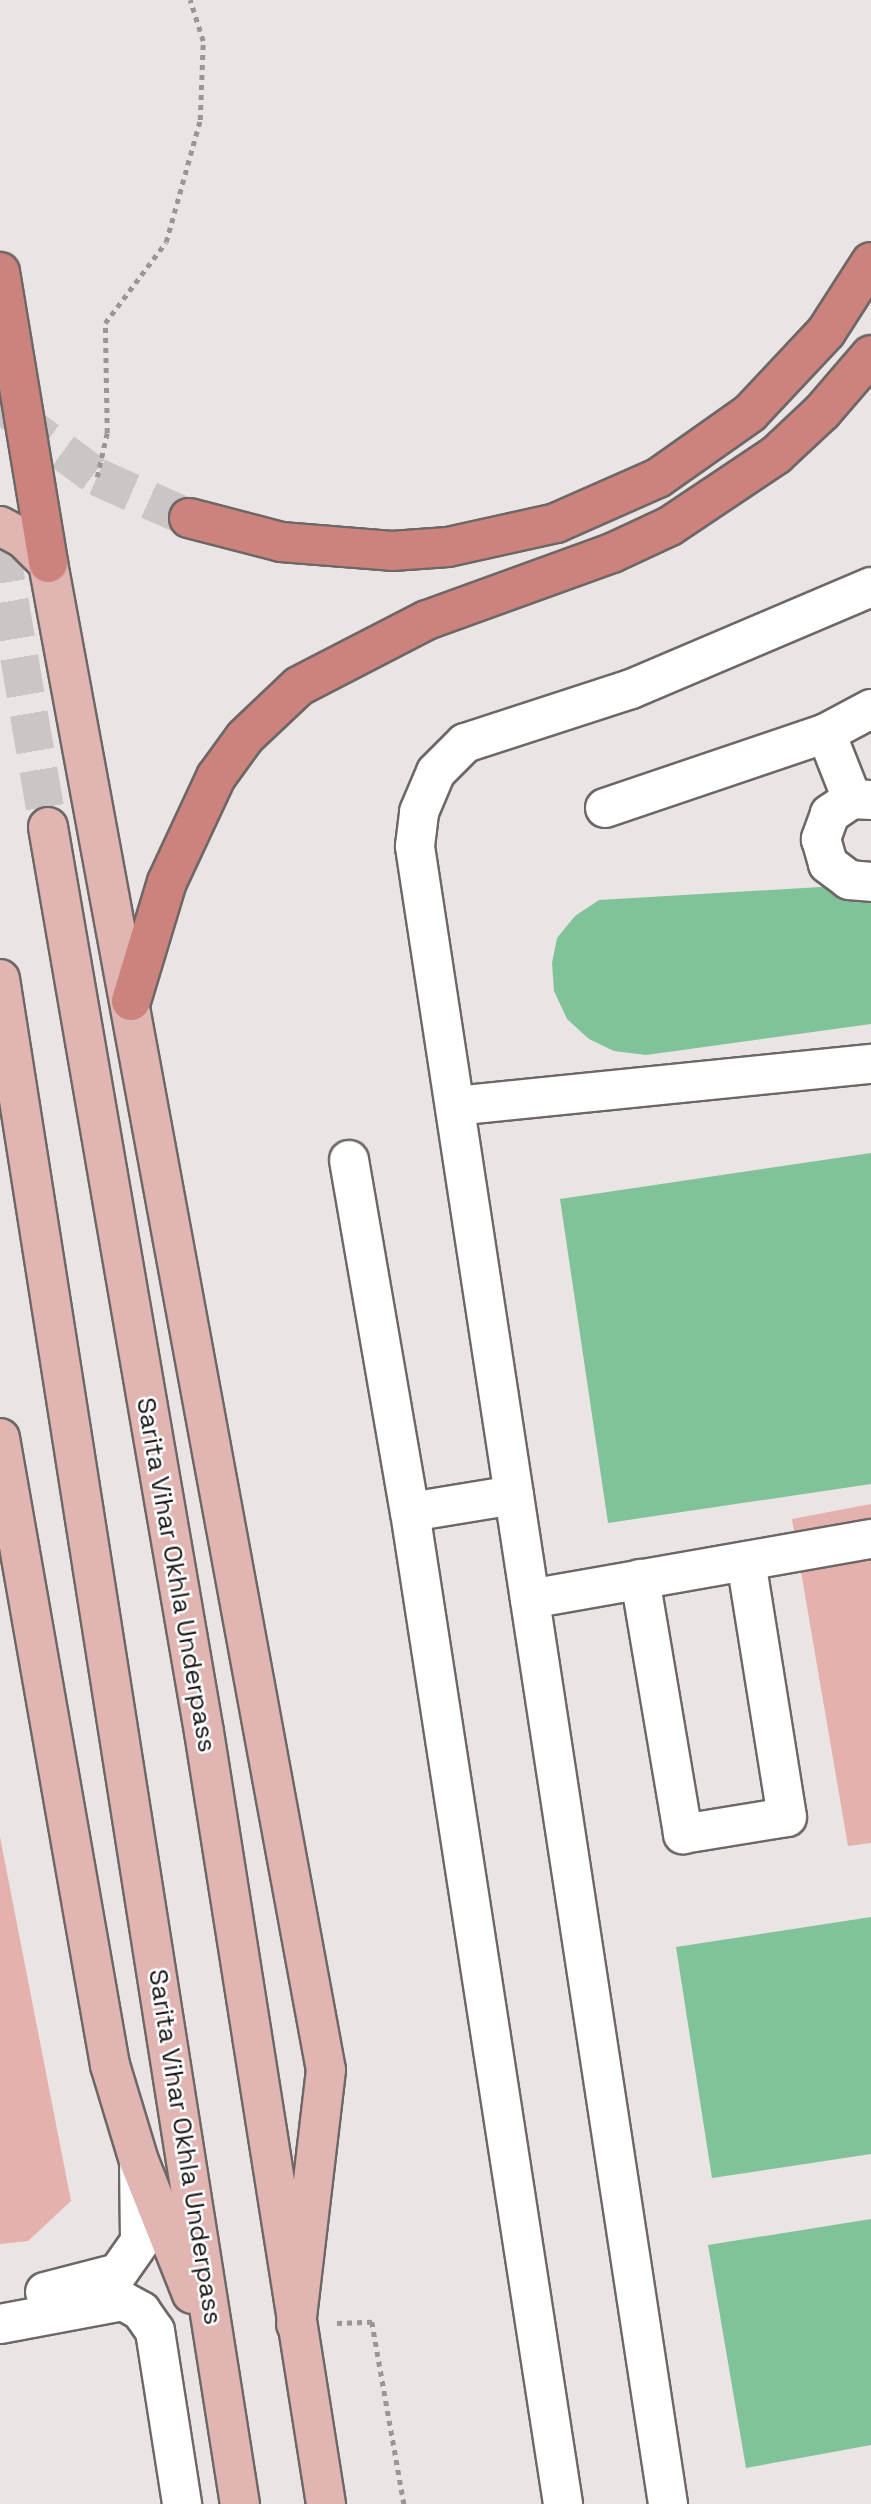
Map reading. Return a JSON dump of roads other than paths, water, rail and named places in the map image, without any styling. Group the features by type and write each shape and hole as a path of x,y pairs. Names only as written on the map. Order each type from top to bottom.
{"highway":[{"path":"189,518 281,542 392,551 461,545 556,523 658,478 750,413 826,332 871,262"},
{"path":"0,272 48,563"},
{"path":"131,1001 167,882 216,777 245,737 299,686 427,620 612,553 670,526 776,455 822,412 871,355"}],"main road":[{"path":"0,526 23,538 48,563 131,1001 326,2070 296,2324"},
{"name":"Sarita Vihar Okhla Underpass","path":"48,827 204,1732 326,2504"},
{"name":"Sarita Vihar Okhla Underpass","path":"0,979 218,2361"},
{"path":"0,1438 110,2065 139,2161 218,2361 240,2504"}],"street":[{"path":"668,2504 415,846 419,812 436,772 466,743 631,689 871,587"},
{"path":"605,808 826,733 871,709"},
{"path":"826,733 862,799 830,814 821,839 828,864 849,880 871,882"},
{"path":"455,1106 871,1064"},
{"path":"349,1160 410,1512 563,2504"},
{"path":"410,1512 514,1495"},
{"path":"530,1599 871,1538"},
{"path":"640,1580 683,1834 787,1817 746,1561"},
{"path":"0,2298 50,2291 118,2273 140,2241 139,2161"},
{"path":"0,2325 123,2301 141,2311 155,2331 182,2504"}],"tunnel":[{"path":"0,396 17,418 97,477 189,518"},
{"path":"0,545 48,827"}]}
